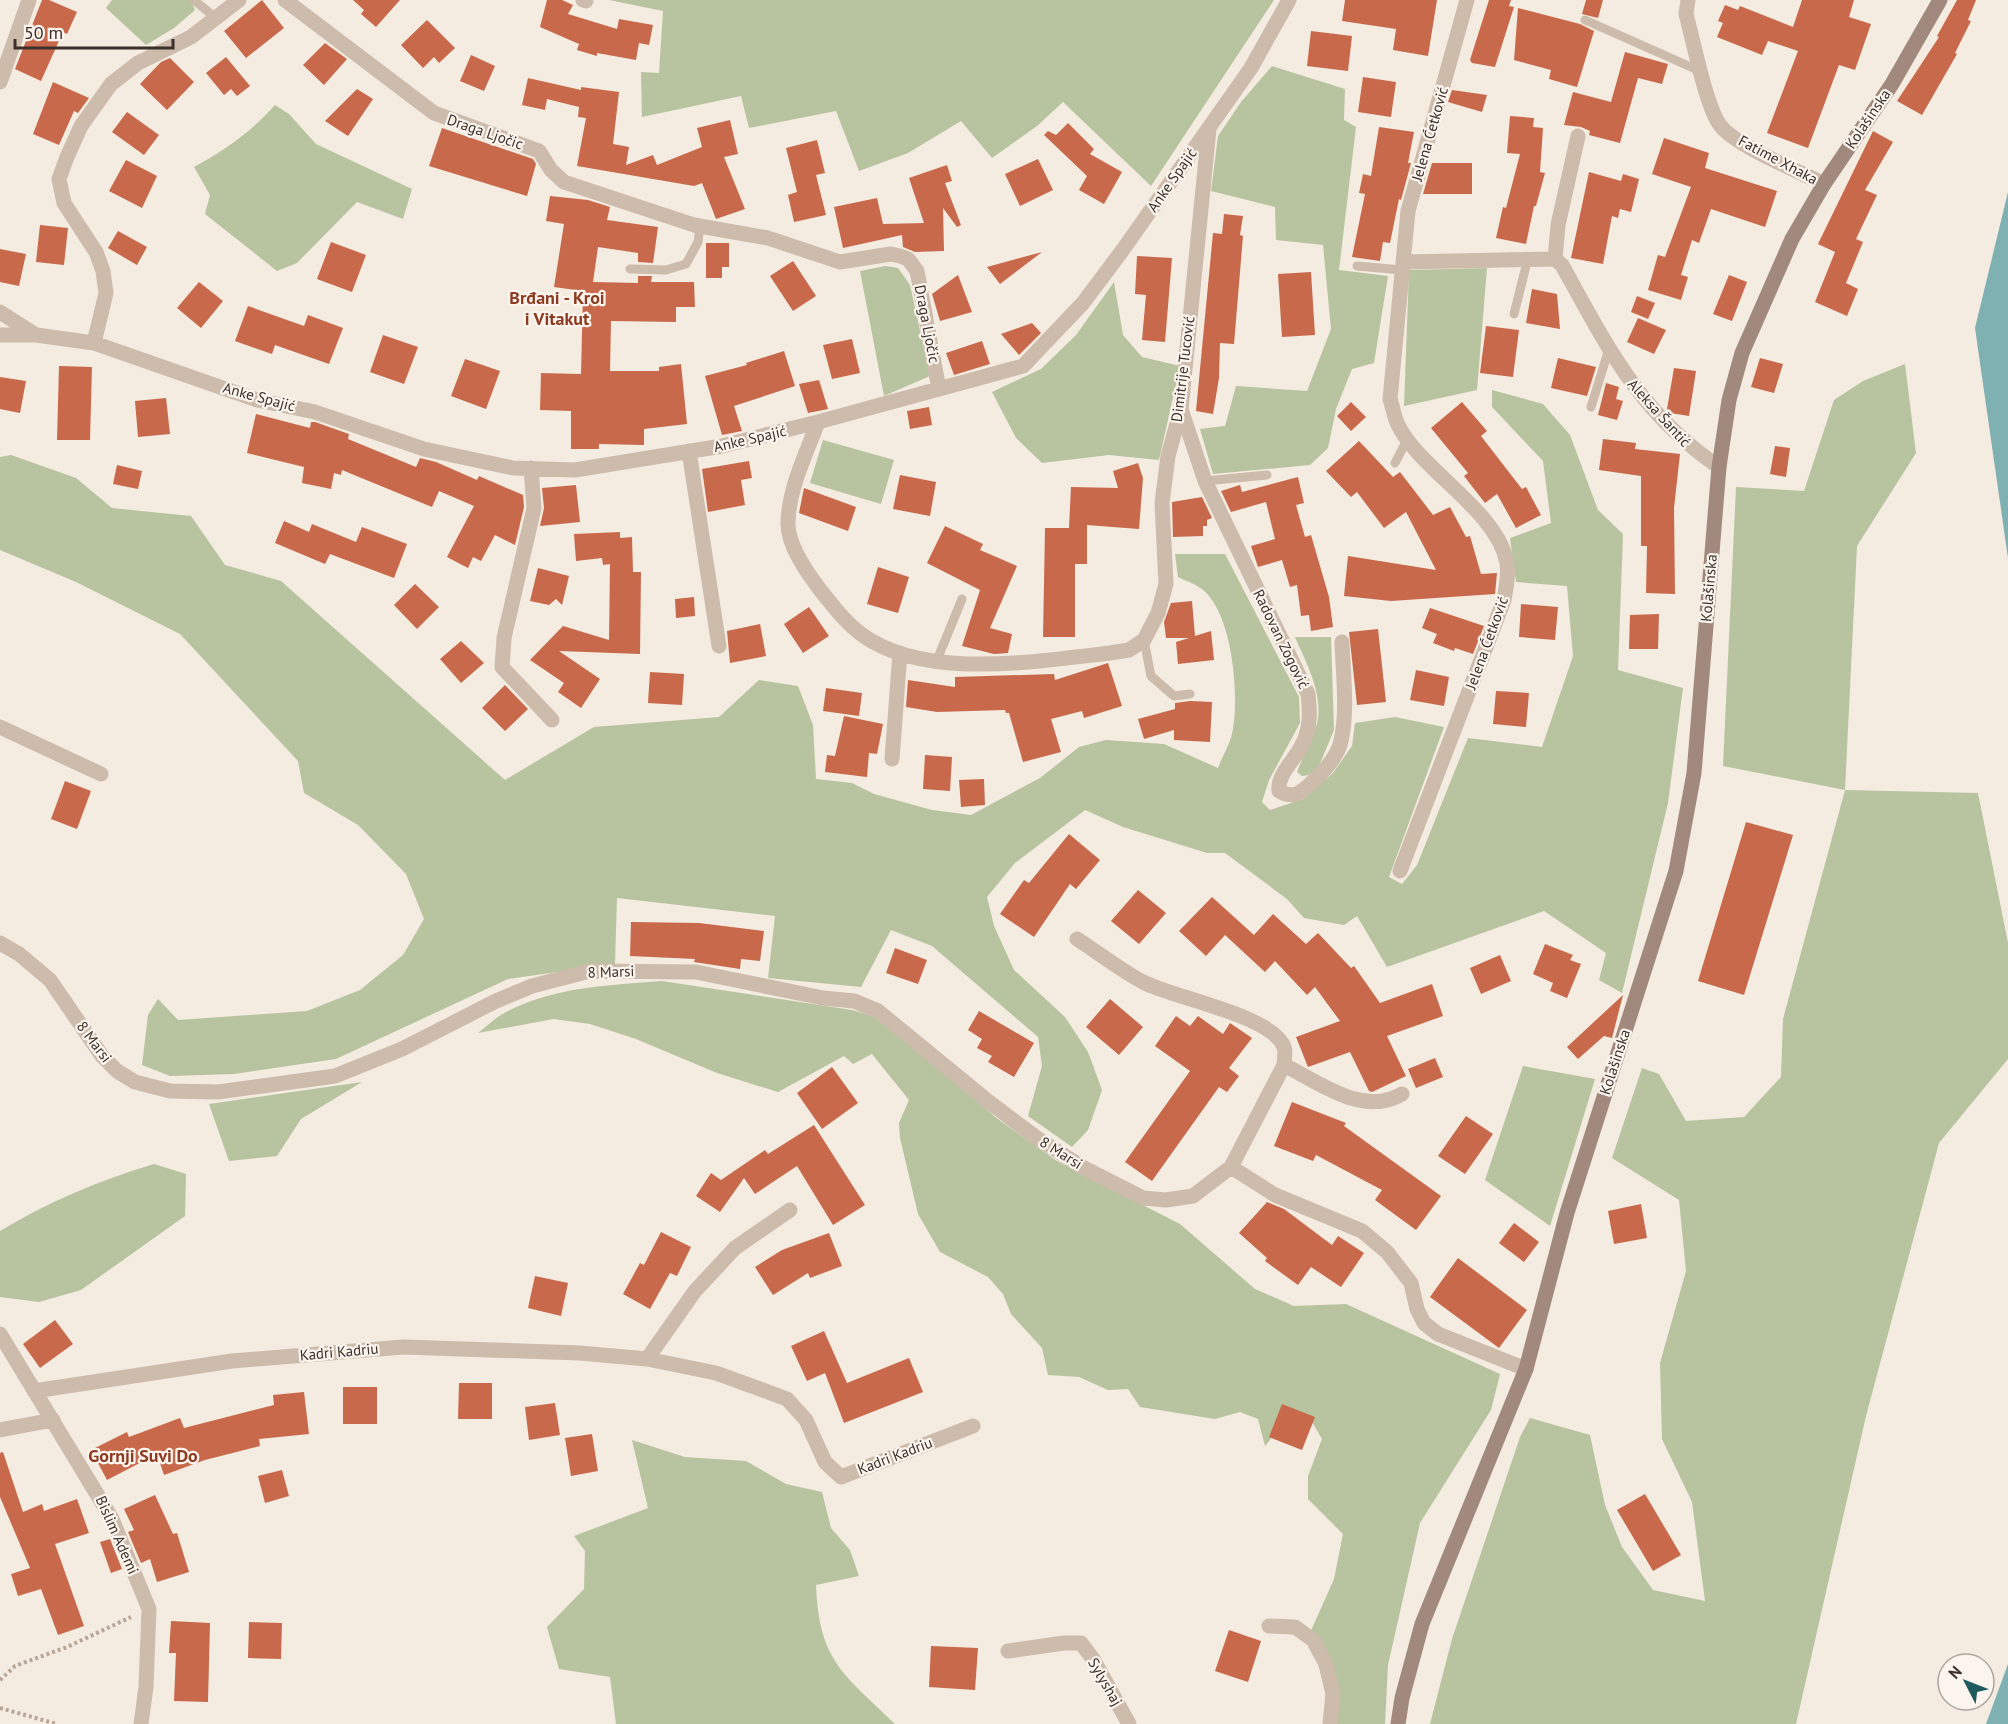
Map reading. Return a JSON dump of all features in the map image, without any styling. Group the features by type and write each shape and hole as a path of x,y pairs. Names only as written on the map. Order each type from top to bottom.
{"main road":[{"name":"Kolašinska","path":"1398,1724 1401,1698 1422,1624 1526,1369 1567,1213 1676,871 1694,773 1719,467 1729,400 1742,353 1792,239 1824,184 1892,84 1940,0"}],"street":[{"path":"0,82 29,0"},
{"path":"94,343 106,293 104,271 96,252 64,203 58,179 81,126 111,84 138,63 191,37 239,0"},
{"name":"Draga Ljočic","path":"285,0 434,113 539,151 551,170 564,182 644,210 700,226 768,238 840,262 891,254 908,259 917,272 939,388"},
{"name":"Anke Spajić","path":"36,335 94,343 257,400 315,412 424,449 513,468 575,470 722,446 818,422 1023,366 1049,342 1122,251 1257,58 1289,0"},
{"name":"Jelena Ćetković","path":"1400,871 1504,600 1508,578 1503,550 1488,527 1408,438 1399,426 1390,399 1408,211 1467,0"},
{"name":"Fatime Xhaka","path":"1688,0 1686,14 1712,109 1719,125 1734,138 1824,184"},
{"name":"Dimitrije Tucović","path":"1144,640 1158,613 1166,584 1162,503 1168,456 1181,409 1209,128"},
{"path":"1403,266 1528,258 1555,259 1558,225 1578,136"},
{"name":"Aleksa Šantić","path":"1555,259 1562,265 1609,350 1642,399 1692,449 1719,467"},
{"path":"0,312 36,335"},
{"path":"0,335 36,335"},
{"name":"Radovan Zogović","path":"1181,409 1205,481 1308,694 1310,721 1303,744 1278,781 1279,791 1286,795 1301,792 1318,778 1341,743 1344,694 1342,642"},
{"path":"818,422 789,502 788,526 793,544 814,581 843,619 863,635 914,658 999,666 1129,650 1144,640"},
{"path":"689,452 718,646"},
{"path":"531,468 534,508 504,638 502,667 552,720"},
{"path":"892,759 900,653"},
{"path":"0,727 101,774"},
{"path":"1077,939 1144,982 1266,1027 1284,1048 1284,1065 1346,1097 1366,1102 1390,1101 1402,1094"},
{"name":"8 Marsi","path":"0,943 19,954 50,980 102,1056 117,1071 135,1082 170,1091 218,1092 335,1076 402,1049 495,1001 532,986 590,970 696,972 823,998 854,1001 878,1011 899,1025 989,1102 1037,1138 1082,1167 1143,1198 1166,1200 1193,1196 1231,1167 1284,1065"},
{"path":"1231,1167 1275,1195 1362,1231 1387,1252 1411,1283 1417,1309 1424,1323 1438,1334 1526,1369"},
{"path":"647,1359 694,1292 735,1248 790,1210"},
{"name":"Bislim Ademi","path":"0,1334 112,1519 148,1609 146,1687 141,1724"},
{"name":"Kadri Kadriu","path":"34,1391 232,1360 403,1347 580,1353 647,1359 716,1373 787,1399 806,1420 825,1462 841,1477 973,1426"},
{"path":"0,1430 53,1420"},
{"path":"1269,1626 1294,1627 1313,1640 1326,1664 1333,1694 1330,1724"},
{"name":"Sylyshaj","path":"1008,1651 1080,1643 1093,1659 1129,1724"}],"lane":[{"path":"194,0 217,19"},
{"path":"1585,20 1702,72"},
{"path":"630,269 666,270 686,264 698,242 700,226"},
{"path":"1514,314 1528,258"},
{"path":"1357,266 1403,266"},
{"path":"1591,407 1609,350"},
{"path":"1395,463 1408,438"},
{"path":"1205,481 1267,475"},
{"path":"937,660 962,599"},
{"path":"1144,640 1151,675 1174,696 1190,694"}],"path":[{"path":"0,1680 15,1666 67,1647 148,1609"},
{"path":"0,1708 57,1724"}],"green space":[{"path":"112,0 191,0 195,10 174,28 146,45 106,8"},
{"path":"609,0 1274,0 1151,186 1063,102 1037,126 992,158 961,121 908,153 859,171 836,111 749,128 741,96 642,117 641,72 659,73 663,11"},
{"path":"1272,66 1345,89 1344,120 1356,127 1339,270 1388,276 1374,363 1352,369 1336,409 1328,448 1310,465 1213,474 1200,429 1225,426 1236,386 1307,391 1331,329 1323,245 1276,240 1275,207 1211,191 1218,136 1241,102"},
{"path":"275,105 289,114 316,144 412,189 403,219 357,202 297,263 277,271 205,214 210,195 194,167 237,140"},
{"path":"885,266 898,268 910,285 930,376 884,396 860,271"},
{"path":"1487,268 1477,390 1404,406 1409,270"},
{"path":"1114,282 1123,335 1142,357 1180,366 1159,460 1109,455 1042,463 1016,438 992,392 1041,369 1076,335"},
{"path":"1905,364 1916,453 1857,546 1845,790 1723,766 1736,487 1804,491 1834,400 1863,381"},
{"path":"1492,390 1543,404 1570,435 1598,510 1623,534 1618,670 1683,688 1668,803 1622,993 1599,980 1606,953 1544,911 1387,967 1357,916 1344,925 1304,918 1287,899 1225,853 1207,853 1123,827 1085,810 1015,863 987,897 994,926 1014,970 1065,1017 1088,1052 1102,1090 1088,1130 1072,1147 1028,1116 1042,1066 1038,1037 932,946 891,930 861,987 768,978 775,916 617,898 615,964 508,979 336,1059 234,1074 170,1076 142,1065 148,1015 158,999 178,1020 307,1011 360,990 403,955 424,919 406,874 358,825 304,793 298,761 180,634 76,582 0,550 0,457 11,455 76,478 112,508 191,516 225,565 281,581 505,780 594,727 719,717 759,680 798,686 813,725 816,779 852,783 874,794 932,810 971,815 1040,778 1079,747 1106,740 1164,744 1218,768 1231,738 1234,719 1232,658 1221,618 1213,602 1203,590 1178,577 1175,554 1225,554 1299,697 1300,723 1269,780 1262,802 1270,810 1303,799 1333,773 1352,746 1355,723 1395,717 1444,727 1389,877 1402,884 1417,865 1468,738 1542,747 1573,656 1567,586 1516,582 1510,538 1551,523 1543,461 1492,407"},
{"path":"823,440 894,460 881,504 810,483"},
{"path":"1295,637 1331,637 1334,730 1319,766 1310,775 1302,776 1297,772 1313,736 1319,713 1313,679"},
{"path":"1845,790 1978,793 2008,943 2008,1059 1939,1143 1866,1416 1796,1724 1430,1724 1452,1639 1520,1437 1530,1418 1590,1435 1605,1505 1622,1547 1653,1590 1705,1601 1692,1502 1662,1439 1660,1363 1686,1271 1679,1200 1612,1158 1642,1068 1659,1074 1686,1121 1744,1117 1781,1077 1783,1019"},
{"path":"662,981 852,1010 879,1018 928,1056 995,1117 1057,1161 1180,1224 1255,1289 1294,1306 1346,1304 1500,1374 1491,1410 1420,1523 1388,1665 1385,1724 1334,1724 1310,1633 1334,1579 1343,1534 1308,1499 1308,1476 1322,1439 1309,1417 1289,1417 1265,1446 1258,1419 1240,1412 1215,1419 1140,1407 1128,1389 1108,1390 1079,1377 1048,1375 1042,1348 1011,1314 1003,1294 988,1277 940,1252 918,1214 900,1138 899,1123 909,1100 872,1054 853,1064 844,1056 778,1092 717,1073 636,1039 590,1024 554,1019 478,1033 504,1013 545,997 583,988"},
{"path":"1523,1066 1595,1079 1550,1226 1485,1180"},
{"path":"362,1082 301,1119 277,1156 229,1161 209,1104"},
{"path":"154,1164 186,1174 185,1216 81,1290 39,1302 0,1297 0,1231 75,1193"},
{"path":"632,1440 685,1457 746,1461 786,1484 822,1492 831,1528 850,1550 859,1576 816,1585 822,1632 829,1650 848,1678 895,1724 616,1724 610,1677 559,1669 547,1627 584,1589 585,1551 574,1536 648,1508"}],"water":[{"path":"2008,192 2008,558 1975,328"},
{"path":"2008,1664 2008,1724 1986,1724 1990,1712 1996,1712 1996,1697"}],"building":[{"path":"42,0 49,0 77,12 67,34 63,32 41,81 15,69"},
{"path":"262,0 284,28 246,58 224,31"},
{"path":"353,0 400,0 376,27 361,14 364,10"},
{"path":"547,0 562,0 573,5 568,14 617,29 619,19 653,25 649,45 639,43 636,60 597,53 597,56 577,50 579,44 540,27"},
{"path":"1345,0 1437,0 1428,56 1393,50 1396,29 1342,21"},
{"path":"1489,0 1511,0 1509,6 1514,7 1495,67 1472,63 1470,60"},
{"path":"1586,0 1603,0 1598,18 1582,14"},
{"path":"1802,0 1854,0 1849,17 1871,24 1855,70 1839,65 1808,148 1767,133 1798,51 1768,41 1762,55 1717,37 1723,23 1718,21 1725,5 1738,10 1740,6 1793,27"},
{"path":"1957,0 1976,0 1968,20 1971,21 1955,53 1957,54 1922,115 1897,101 1939,37 1937,36"},
{"path":"1518,8 1580,24 1594,31 1577,87 1549,79 1551,70 1514,60"},
{"path":"427,20 455,48 439,63 434,57 423,68 401,45"},
{"path":"1311,31 1352,36 1348,71 1307,66"},
{"path":"325,43 347,59 324,85 303,65"},
{"path":"1625,52 1668,64 1662,84 1638,78 1620,143 1589,135 1590,131 1581,127 1564,125 1573,92 1611,102"},
{"path":"471,55 495,66 484,91 460,81"},
{"path":"226,57 250,86 237,96 231,89 224,95 206,73"},
{"path":"170,58 194,82 167,110 140,84 161,62"},
{"path":"1363,77 1396,82 1391,117 1358,112"},
{"path":"528,78 581,90 581,87 619,92 613,144 629,147 626,165 653,155 657,165 702,147 697,128 730,120 738,154 724,157 745,209 716,219 702,183 694,186 577,166 586,118 578,117 579,107 547,99 545,110 522,105"},
{"path":"53,82 89,98 78,113 74,111 59,145 33,134"},
{"path":"357,89 373,99 348,136 325,121"},
{"path":"1452,90 1487,95 1482,112 1448,102"},
{"path":"127,112 159,135 144,155 112,132"},
{"path":"1510,116 1534,118 1533,127 1543,128 1540,172 1545,173 1536,206 1534,206 1526,244 1496,238 1520,154 1507,153"},
{"path":"1068,123 1094,149 1090,154 1122,172 1104,204 1079,190 1087,176 1044,135 1048,131 1056,135"},
{"path":"1379,127 1414,132 1408,163 1411,163 1401,200 1399,199 1390,243 1383,242 1380,261 1352,257 1365,194 1359,193 1363,174 1371,176"},
{"path":"442,128 533,159 536,164 527,196 429,166"},
{"path":"1873,131 1893,142 1865,190 1877,195 1856,239 1863,242 1846,283 1858,289 1847,316 1815,302 1835,252 1818,244"},
{"path":"1664,138 1709,153 1705,168 1777,191 1765,227 1711,209 1699,243 1692,240 1681,275 1688,277 1681,300 1648,290 1658,255 1665,257 1691,187 1652,174"},
{"path":"817,140 825,173 816,175 826,215 794,222 788,195 797,192 786,148"},
{"path":"1038,159 1053,190 1020,206 1005,174"},
{"path":"126,160 157,176 142,208 109,191"},
{"path":"1432,163 1472,163 1472,194 1423,194"},
{"path":"947,165 952,181 945,183 961,225 957,227 943,208 944,251 915,252 903,247 902,235 843,248 834,207 877,198 883,224 924,223 909,178"},
{"path":"1589,172 1621,181 1623,174 1639,179 1631,212 1620,209 1618,218 1612,216 1603,264 1571,258"},
{"path":"550,196 588,200 610,207 607,220 658,227 653,263 638,262 638,253 598,247 593,282 638,283 638,276 652,276 651,282 694,282 695,307 676,307 676,322 611,321 610,371 659,371 659,367 681,364 687,424 644,429 644,445 599,444 599,449 571,449 571,411 540,410 541,373 581,374 583,291 554,287 564,224 546,221"},
{"path":"1224,214 1243,216 1240,235 1243,236 1234,344 1220,343 1219,378 1213,414 1196,411 1213,233 1222,234"},
{"path":"40,225 68,228 64,265 36,262"},
{"path":"118,231 147,247 137,265 108,248"},
{"path":"331,242 366,255 352,292 317,279"},
{"path":"706,243 729,243 729,267 722,267 722,278 706,278"},
{"path":"0,249 26,254 19,286 0,282"},
{"path":"1042,252 1000,284 987,267"},
{"path":"1137,256 1172,258 1165,342 1142,340 1146,295 1135,294"},
{"path":"793,261 816,296 793,311 770,276"},
{"path":"1311,272 1315,335 1282,337 1278,274"},
{"path":"958,275 972,312 940,321 932,294"},
{"path":"1729,275 1747,282 1732,321 1713,314"},
{"path":"199,282 223,301 201,328 177,308"},
{"path":"1532,289 1557,294 1560,329 1526,323"},
{"path":"1637,296 1655,303 1648,319 1631,312"},
{"path":"248,306 304,326 308,315 343,328 329,364 275,345 272,354 235,341"},
{"path":"1638,318 1666,330 1654,354 1627,342"},
{"path":"1032,323 1041,333 1019,355 1001,334"},
{"path":"1486,326 1519,330 1513,377 1480,373"},
{"path":"383,335 418,347 404,384 370,372"},
{"path":"852,339 860,373 832,379 823,345"},
{"path":"982,341 990,364 954,375 946,353"},
{"path":"784,351 795,386 734,406 742,431 722,435 705,376 747,365 746,363"},
{"path":"1558,358 1596,367 1587,396 1551,388"},
{"path":"1760,358 1783,364 1774,393 1751,387"},
{"path":"465,359 500,371 486,409 451,396"},
{"path":"59,366 92,367 90,440 57,440"},
{"path":"1674,368 1696,371 1689,416 1670,413 1667,409"},
{"path":"0,377 26,381 20,413 0,409"},
{"path":"819,380 828,409 808,413 799,384"},
{"path":"1606,383 1619,387 1616,399 1623,401 1617,420 1598,415"},
{"path":"166,398 170,434 138,437 135,401"},
{"path":"1351,402 1366,417 1351,431 1337,416"},
{"path":"1462,402 1487,431 1481,436 1522,489 1526,487 1541,515 1516,528 1497,494 1485,503 1464,476 1468,473 1431,428"},
{"path":"929,407 932,425 910,429 907,411"},
{"path":"256,414 310,428 311,422 315,422 349,434 348,439 416,467 420,458 436,462 477,480 479,476 523,495 524,507 515,545 495,535 481,561 473,557 468,568 447,557 474,506 439,491 432,507 342,470 341,475 334,473 331,489 302,483 304,467 247,453"},
{"path":"1603,439 1636,443 1635,449 1680,454 1674,508 1675,594 1646,593 1647,546 1641,546 1641,476 1599,470"},
{"path":"1359,441 1393,477 1400,472 1433,515 1450,507 1466,537 1470,536 1481,574 1497,573 1495,594 1391,601 1344,596 1348,556 1436,570 1406,512 1384,528 1357,492 1351,497 1326,471"},
{"path":"1775,446 1790,448 1786,477 1770,474"},
{"path":"749,461 752,478 741,480 745,505 708,512 702,469"},
{"path":"1138,463 1143,478 1139,529 1087,525 1087,564 1075,564 1075,637 1043,637 1045,528 1069,528 1071,487 1118,488 1113,471"},
{"path":"117,465 142,471 138,489 113,484"},
{"path":"900,475 936,482 930,516 893,509"},
{"path":"1298,477 1304,503 1296,505 1305,537 1311,535 1329,597 1333,627 1311,631 1309,615 1301,616 1297,585 1290,587 1282,560 1258,567 1251,546 1275,539 1266,502 1231,512 1221,491 1240,485 1242,492"},
{"path":"576,485 580,522 540,526 544,508 542,488"},
{"path":"804,488 856,507 848,531 799,513"},
{"path":"1202,497 1212,518 1207,520 1207,526 1203,526 1203,536 1173,537 1172,502"},
{"path":"284,521 309,532 312,524 356,542 362,527 407,544 394,578 330,554 325,564 275,543"},
{"path":"945,526 983,544 980,550 1017,566 990,628 1012,634 1008,653 994,654 962,646 980,590 927,563"},
{"path":"620,532 620,538 632,537 633,572 641,572 640,654 559,651 600,679 581,708 558,692 564,683 530,660 563,626 609,640 610,564 603,565 602,558 576,561 574,534"},
{"path":"878,567 909,577 898,613 867,604"},
{"path":"538,568 569,576 562,605 556,599 549,605 530,601"},
{"path":"415,584 439,607 417,629 394,605"},
{"path":"694,597 695,616 676,618 675,599"},
{"path":"1192,601 1195,636 1211,631 1214,660 1178,664 1176,642 1189,638 1166,638 1164,622 1171,603"},
{"path":"1521,604 1558,607 1555,640 1519,637"},
{"path":"809,607 829,636 803,653 784,624"},
{"path":"1430,608 1484,626 1473,654 1455,648 1454,651 1433,643 1437,634 1422,628"},
{"path":"1659,614 1658,649 1629,649 1630,615"},
{"path":"760,624 766,656 730,663 727,631"},
{"path":"1378,629 1386,702 1357,705 1349,632"},
{"path":"461,641 484,663 461,683 440,659"},
{"path":"1108,663 1122,706 1084,718 1082,711 1051,719 1061,752 1023,762 1009,713 1005,710 937,712 906,707 908,680 955,687 955,677 1054,674 1055,680"},
{"path":"1416,670 1449,677 1444,706 1410,700"},
{"path":"650,672 684,674 682,705 648,703"},
{"path":"505,685 528,709 505,731 482,708"},
{"path":"826,688 862,693 859,716 823,711"},
{"path":"1496,691 1529,693 1526,727 1493,724"},
{"path":"1212,702 1210,742 1174,740 1174,730 1144,739 1138,719 1175,709 1175,703"},
{"path":"844,716 883,724 877,754 869,753 867,777 825,772 827,755 835,756"},
{"path":"925,755 952,757 950,791 923,789"},
{"path":"984,779 985,805 961,807 959,780"},
{"path":"65,781 91,791 77,829 51,819"},
{"path":"1746,822 1793,835 1744,995 1698,981"},
{"path":"1069,834 1100,860 1076,889 1070,884 1034,937 1000,914 1024,880 1029,883"},
{"path":"1138,890 1166,913 1139,944 1111,921"},
{"path":"1212,897 1254,935 1273,914 1306,944 1318,933 1351,968 1354,966 1380,1003 1432,984 1443,1016 1387,1036 1406,1076 1372,1092 1369,1091 1350,1052 1308,1067 1296,1037 1340,1021 1315,987 1307,995 1275,961 1265,972 1225,935 1206,956 1179,931"},
{"path":"631,922 699,923 764,931 760,961 741,959 740,969 694,962 695,959 630,956"},
{"path":"1545,944 1573,955 1570,960 1581,964 1567,998 1550,991 1553,983 1533,974"},
{"path":"895,948 927,960 918,984 886,973"},
{"path":"1500,955 1511,981 1481,994 1470,968"},
{"path":"1623,995 1612,1038 1604,1036 1578,1059 1567,1047"},
{"path":"1110,999 1143,1027 1119,1055 1086,1027"},
{"path":"979,1011 1034,1043 1014,1077 988,1062 992,1056 977,1048 982,1039 968,1030"},
{"path":"1176,1016 1190,1026 1198,1016 1223,1034 1230,1023 1252,1038 1229,1068 1239,1076 1227,1092 1219,1087 1152,1181 1125,1162 1190,1071 1155,1046"},
{"path":"1435,1058 1443,1077 1416,1088 1408,1069"},
{"path":"832,1067 858,1103 822,1129 797,1093"},
{"path":"1292,1102 1346,1123 1344,1126 1441,1196 1416,1230 1375,1200 1382,1190 1316,1155 1313,1161 1274,1146"},
{"path":"1466,1116 1493,1134 1465,1174 1438,1156"},
{"path":"814,1125 865,1205 833,1225 797,1166 755,1194 744,1178 720,1212 696,1196 711,1173 721,1180 765,1150 768,1154"},
{"path":"1267,1202 1284,1209 1332,1245 1338,1236 1364,1253 1341,1287 1311,1267 1298,1285 1265,1261 1267,1258 1239,1233"},
{"path":"1641,1204 1647,1238 1614,1244 1608,1211"},
{"path":"1514,1223 1539,1242 1524,1262 1499,1243"},
{"path":"661,1232 691,1247 677,1276 670,1273 650,1309 623,1294 640,1263 644,1265"},
{"path":"829,1233 842,1266 810,1278 808,1273 773,1295 755,1267 782,1250"},
{"path":"1458,1258 1527,1310 1499,1348 1430,1297"},
{"path":"535,1276 568,1283 561,1316 528,1308"},
{"path":"55,1320 73,1344 40,1368 23,1344"},
{"path":"824,1331 847,1383 909,1358 923,1392 844,1423 825,1373 807,1381 791,1346"},
{"path":"459,1383 492,1383 492,1419 458,1419"},
{"path":"343,1387 377,1387 377,1424 343,1424"},
{"path":"304,1392 309,1434 259,1439 260,1446 205,1460 164,1475 157,1454 107,1480 91,1450 127,1432 129,1437 180,1418 184,1428 274,1405 273,1395"},
{"path":"555,1403 560,1435 529,1440 525,1407"},
{"path":"1282,1404 1315,1417 1302,1450 1269,1437"},
{"path":"592,1434 598,1471 571,1476 565,1438"},
{"path":"3,1452 23,1512 42,1504 44,1511 77,1499 89,1533 55,1544 84,1626 58,1635 41,1589 18,1596 11,1574 30,1568 0,1497 0,1453"},
{"path":"282,1470 289,1496 265,1503 258,1476"},
{"path":"1645,1494 1681,1555 1653,1571 1617,1510"},
{"path":"155,1495 173,1534 177,1533 189,1572 157,1582 150,1559 141,1563 128,1532 134,1530 124,1509"},
{"path":"110,1539 122,1569 111,1573 100,1542"},
{"path":"171,1621 210,1623 208,1702 174,1701 176,1653 169,1653"},
{"path":"249,1622 282,1623 281,1659 248,1658"},
{"path":"1229,1630 1261,1641 1248,1682 1215,1671"},
{"path":"931,1646 978,1648 975,1690 929,1687"}],"district":[{"name":"Brđani - Kroi i Vitakut","path":"557,308"},
{"name":"Gornji Suvi Do","path":"143,1456"}]}
